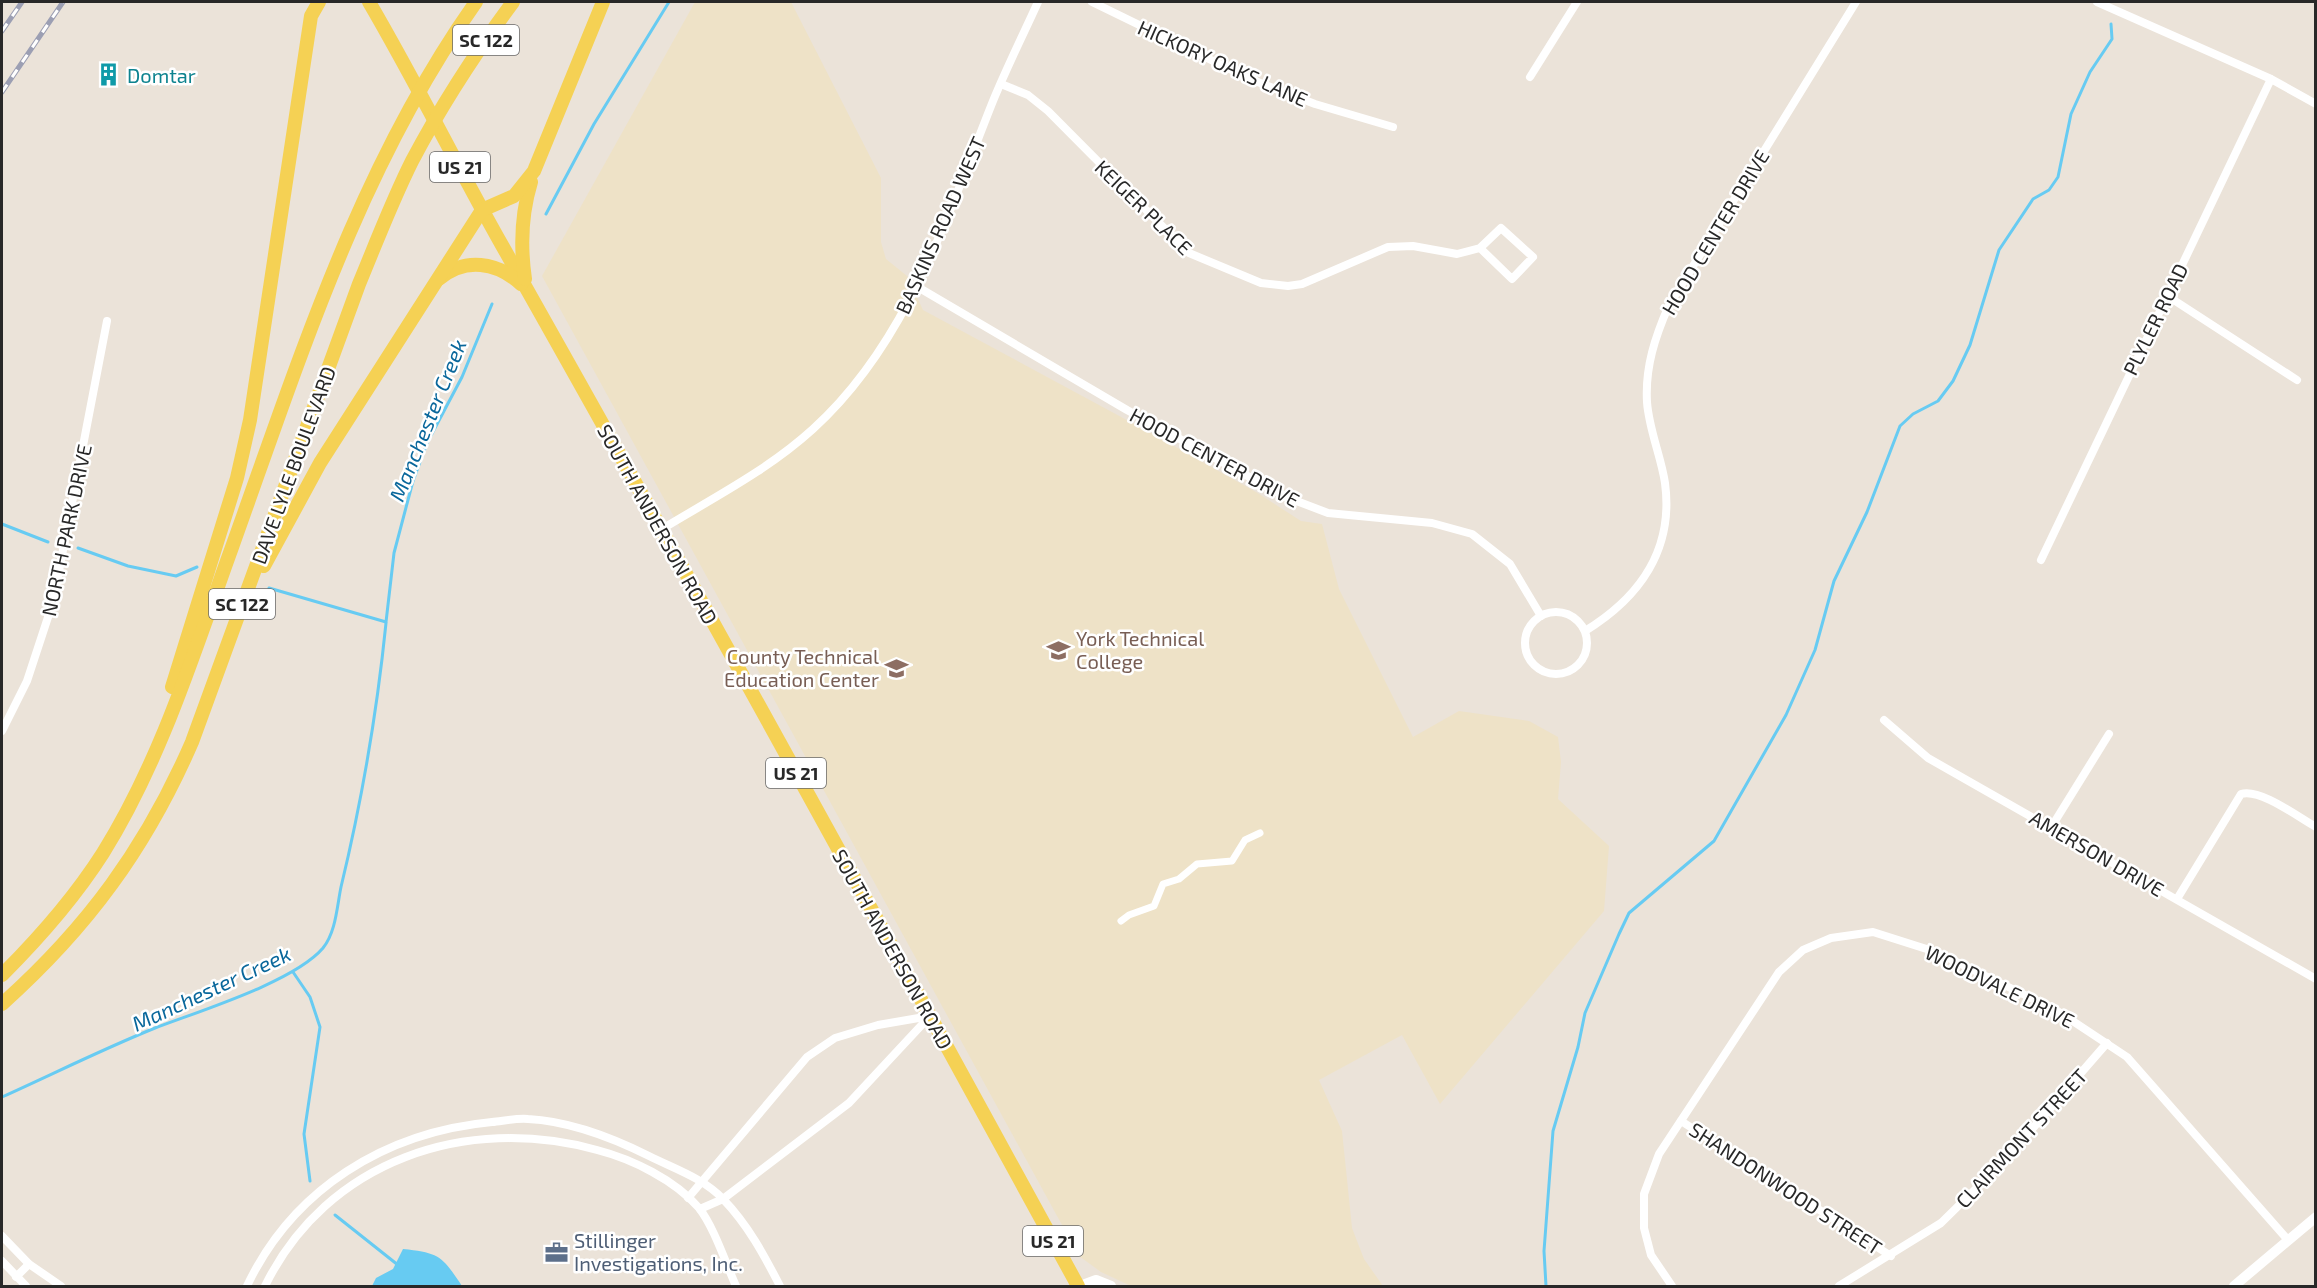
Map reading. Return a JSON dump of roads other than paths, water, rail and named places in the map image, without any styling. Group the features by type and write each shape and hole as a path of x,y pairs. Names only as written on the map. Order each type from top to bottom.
{"main road":[{"path":"151,758 231,498 250,420 314,2"},
{"path":"311,16 319,2"},
{"name":"SOUTH ANDERSON ROAD","path":"369,2 430,108 482,210 662,530 1079,1287"},
{"name":"DAVE LYLE BOULEVARD","path":"2,975 39,936 85,879 109,843 151,758 184,677 334,266 395,133 442,51 476,2"},
{"name":"DAVE LYLE BOULEVARD","path":"2,1004 77,930 132,860 174,783 239,613 359,284 413,161 460,80 513,2"},
{"path":"527,290 521,248 522,217 534,171 603,2"},
{"path":"239,613 320,463 431,286 482,210 514,196 534,171"},
{"path":"431,286 451,270 474,263 500,270 527,290"}],"street":[{"name":"BASKINS ROAD WEST","path":"662,530 757,472 814,428 867,369 916,286 1038,2"},
{"name":"HICKORY OAKS LANE","path":"1092,2 1250,79 1315,104 1393,126"},
{"path":"1530,77 1576,2"},
{"name":"HOOD CENTER DRIVE","path":"1585,631 1604,620 1635,592 1649,570 1664,530 1667,505 1665,483 1650,420 1647,385 1651,350 1669,304 1856,2"},
{"path":"2097,2 2271,79 2316,104"},
{"name":"PLYLER ROAD","path":"2041,560 2271,79"},
{"name":"KEIGER PLACE","path":"1001,84 1028,95 1048,111 1188,253 1260,283 1280,286 1302,284 1395,246 1413,246 1457,254 1480,248"},
{"path":"1501,228 1533,257 1512,279 1480,248 1501,228"},
{"name":"HOOD CENTER DRIVE","path":"916,286 1127,410 1286,497 1328,513 1432,523 1472,534 1510,564 1540,616"},
{"path":"2166,295 2297,380"},
{"name":"NORTH PARK DRIVE","path":"2,731 27,681 53,602 106,321"},
{"path":"1550,612 1571,615 1585,631 1587,650 1576,667 1558,674 1547,673 1530,661 1526,652 1527,631 1540,616 1550,612"},
{"name":"AMERSON DRIVE","path":"1884,720 1929,758 2052,826 2316,979"},
{"path":"2052,826 2109,734"},
{"path":"2177,898 2241,794 2249,791 2262,796 2316,827"},
{"path":"1121,921 1129,915 1154,906 1163,884 1179,879 1197,864 1232,861 1245,840 1260,833"},
{"name":"WOODVALE DRIVE","path":"1672,1287 1651,1255 1644,1228 1644,1194 1659,1154 1779,972 1803,950 1831,938 1873,932 1936,952 2055,1010 2107,1042 2127,1057 2288,1240"},
{"path":"688,1198 807,1057 835,1038 878,1024 930,1016"},
{"path":"699,1209 723,1199 849,1103 930,1016"},
{"name":"CLAIRMONT STREET","path":"1839,1287 1941,1223 2006,1159 2107,1042"},
{"path":"247,1287 274,1240 305,1205 335,1178 369,1156 406,1139 465,1125 528,1119 564,1125 618,1141 702,1181 723,1199 759,1244 780,1287"},
{"name":"SHANDONWOOD STREET","path":"1681,1121 1891,1256"},
{"path":"265,1287 299,1235 318,1212 346,1189 376,1170 412,1154 468,1139 530,1137 567,1142 619,1156 660,1178 688,1198 699,1209 736,1287"},
{"path":"2234,1287 2316,1217"},
{"path":"2,1236 29,1264 61,1287"},
{"path":"2,1261 26,1287"},
{"path":"16,1277 29,1264"},
{"path":"1079,1287 1096,1280 1111,1287"}],"water":[{"path":"403,1249 425,1252 439,1258 450,1268 462,1286 372,1286 376,1278 393,1269"}],"waterway":[{"name":"Manchester Creek","path":"546,214 594,124 669,2"},
{"path":"1546,1286 1544,1251 1553,1131 1578,1047 1585,1013 1619,934 1629,913 1714,841 1786,715 1815,650 1834,581 1867,512 1900,426 1913,414 1938,401 1953,381 1970,345 1999,250 2033,199 2049,190 2058,177 2071,114 2090,72 2112,39 2111,24"},
{"name":"Manchester Creek","path":"269,588 386,622 394,553 413,481 427,443 462,377 492,304"},
{"path":"2,524 48,542"},
{"path":"78,548 128,566 176,576 197,567"},
{"name":"Manchester Creek","path":"2,1097 136,1036 269,984 309,961 323,948 331,934 335,919 362,789 386,623"},
{"path":"293,972 310,997 320,1027 304,1134 310,1181"},
{"path":"335,1215 398,1265"}],"railway":[{"path":"2,31 22,2"},
{"path":"2,92 63,2"}],"place":[{"name":"Domtar","path":"109,75"},
{"name":"York Technical College","path":"1058,650"},
{"name":"County Technical Education Center","path":"897,668"},
{"name":"Stillinger Investigations, Inc.","path":"556,1252"}]}
